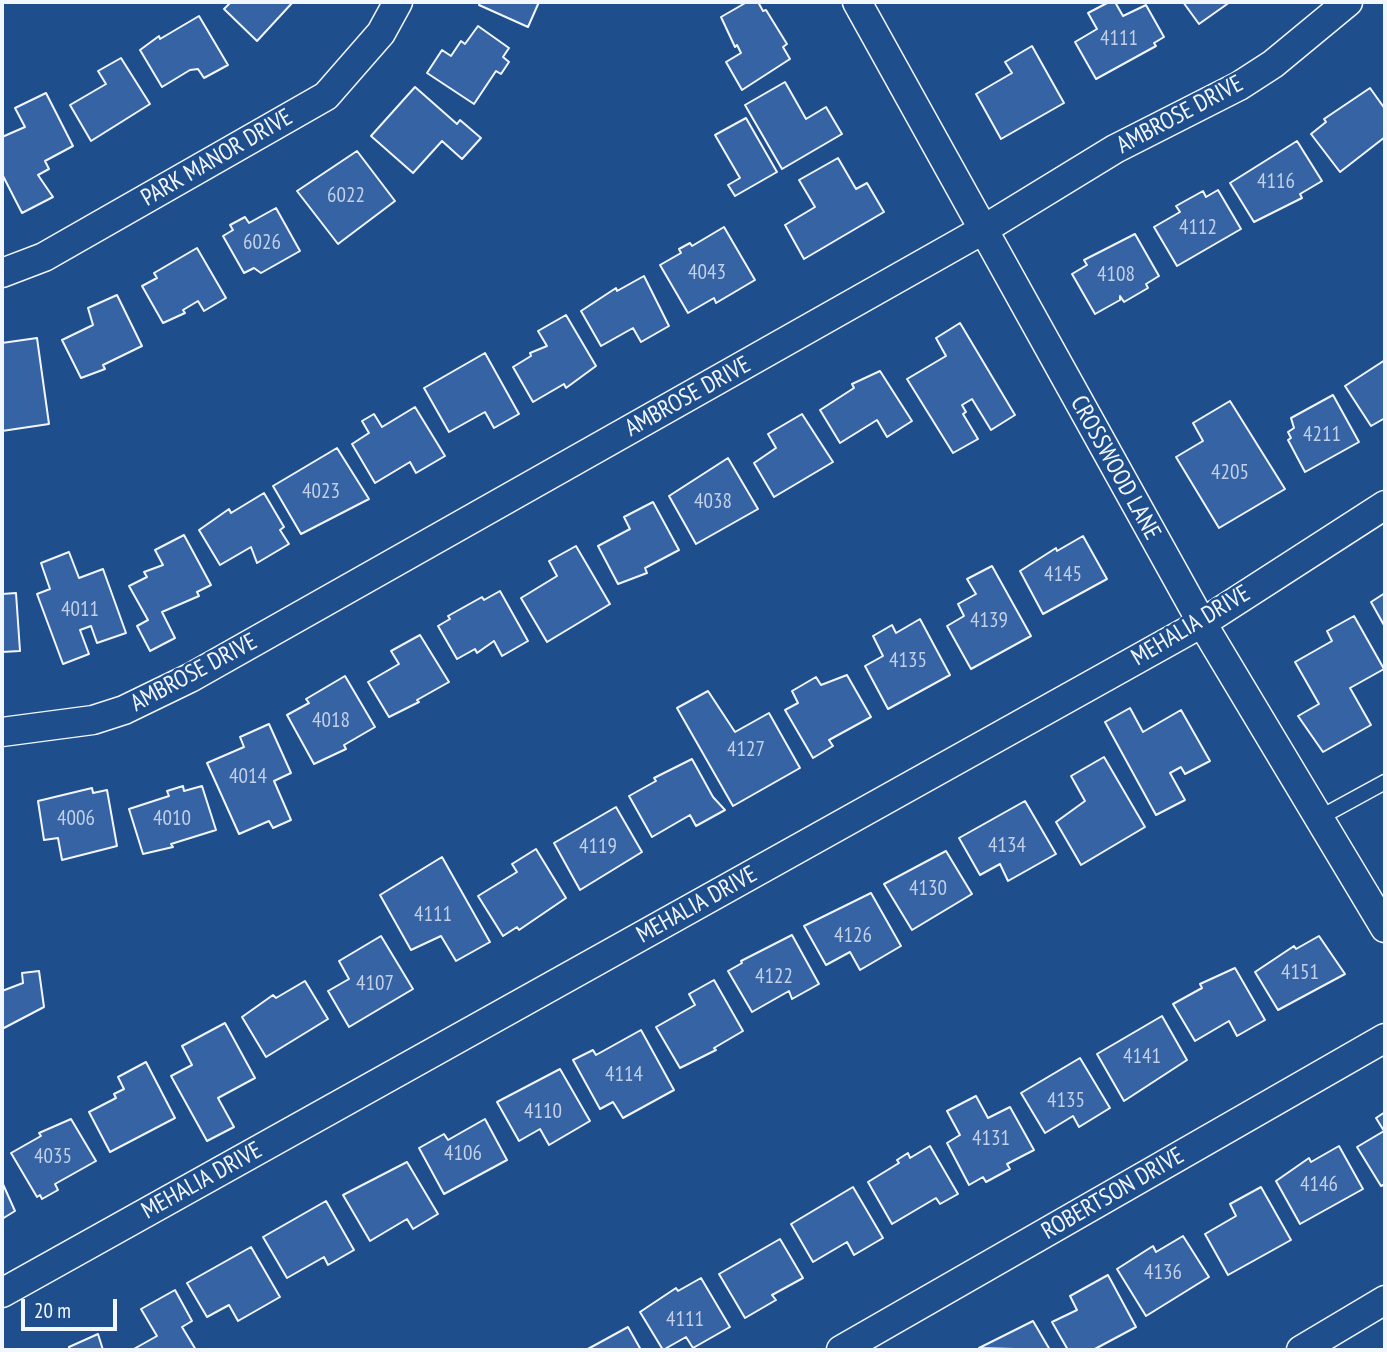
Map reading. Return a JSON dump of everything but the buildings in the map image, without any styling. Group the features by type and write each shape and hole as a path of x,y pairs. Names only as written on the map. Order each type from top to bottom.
{"street":[{"name":"PARK MANOR DRIVE","path":"2,273 44,257 326,96 381,33 398,2"},
{"name":"CROSSWOOD LANE","path":"857,2 981,231 1202,622 1385,928"},
{"name":"AMBROSE DRIVE","path":"2,732 93,720 124,710 190,678 981,231 1115,149 1239,86 1273,64 1348,2"},
{"name":"MEHALIA DRIVE","path":"2,1293 1202,622 1385,505"},
{"name":"ROBERTSON DRIVE","path":"841,1350 1385,1038"},
{"path":"1301,1350 1385,1300"}],"lane":[{"path":"1319,818 1385,782"}]}
